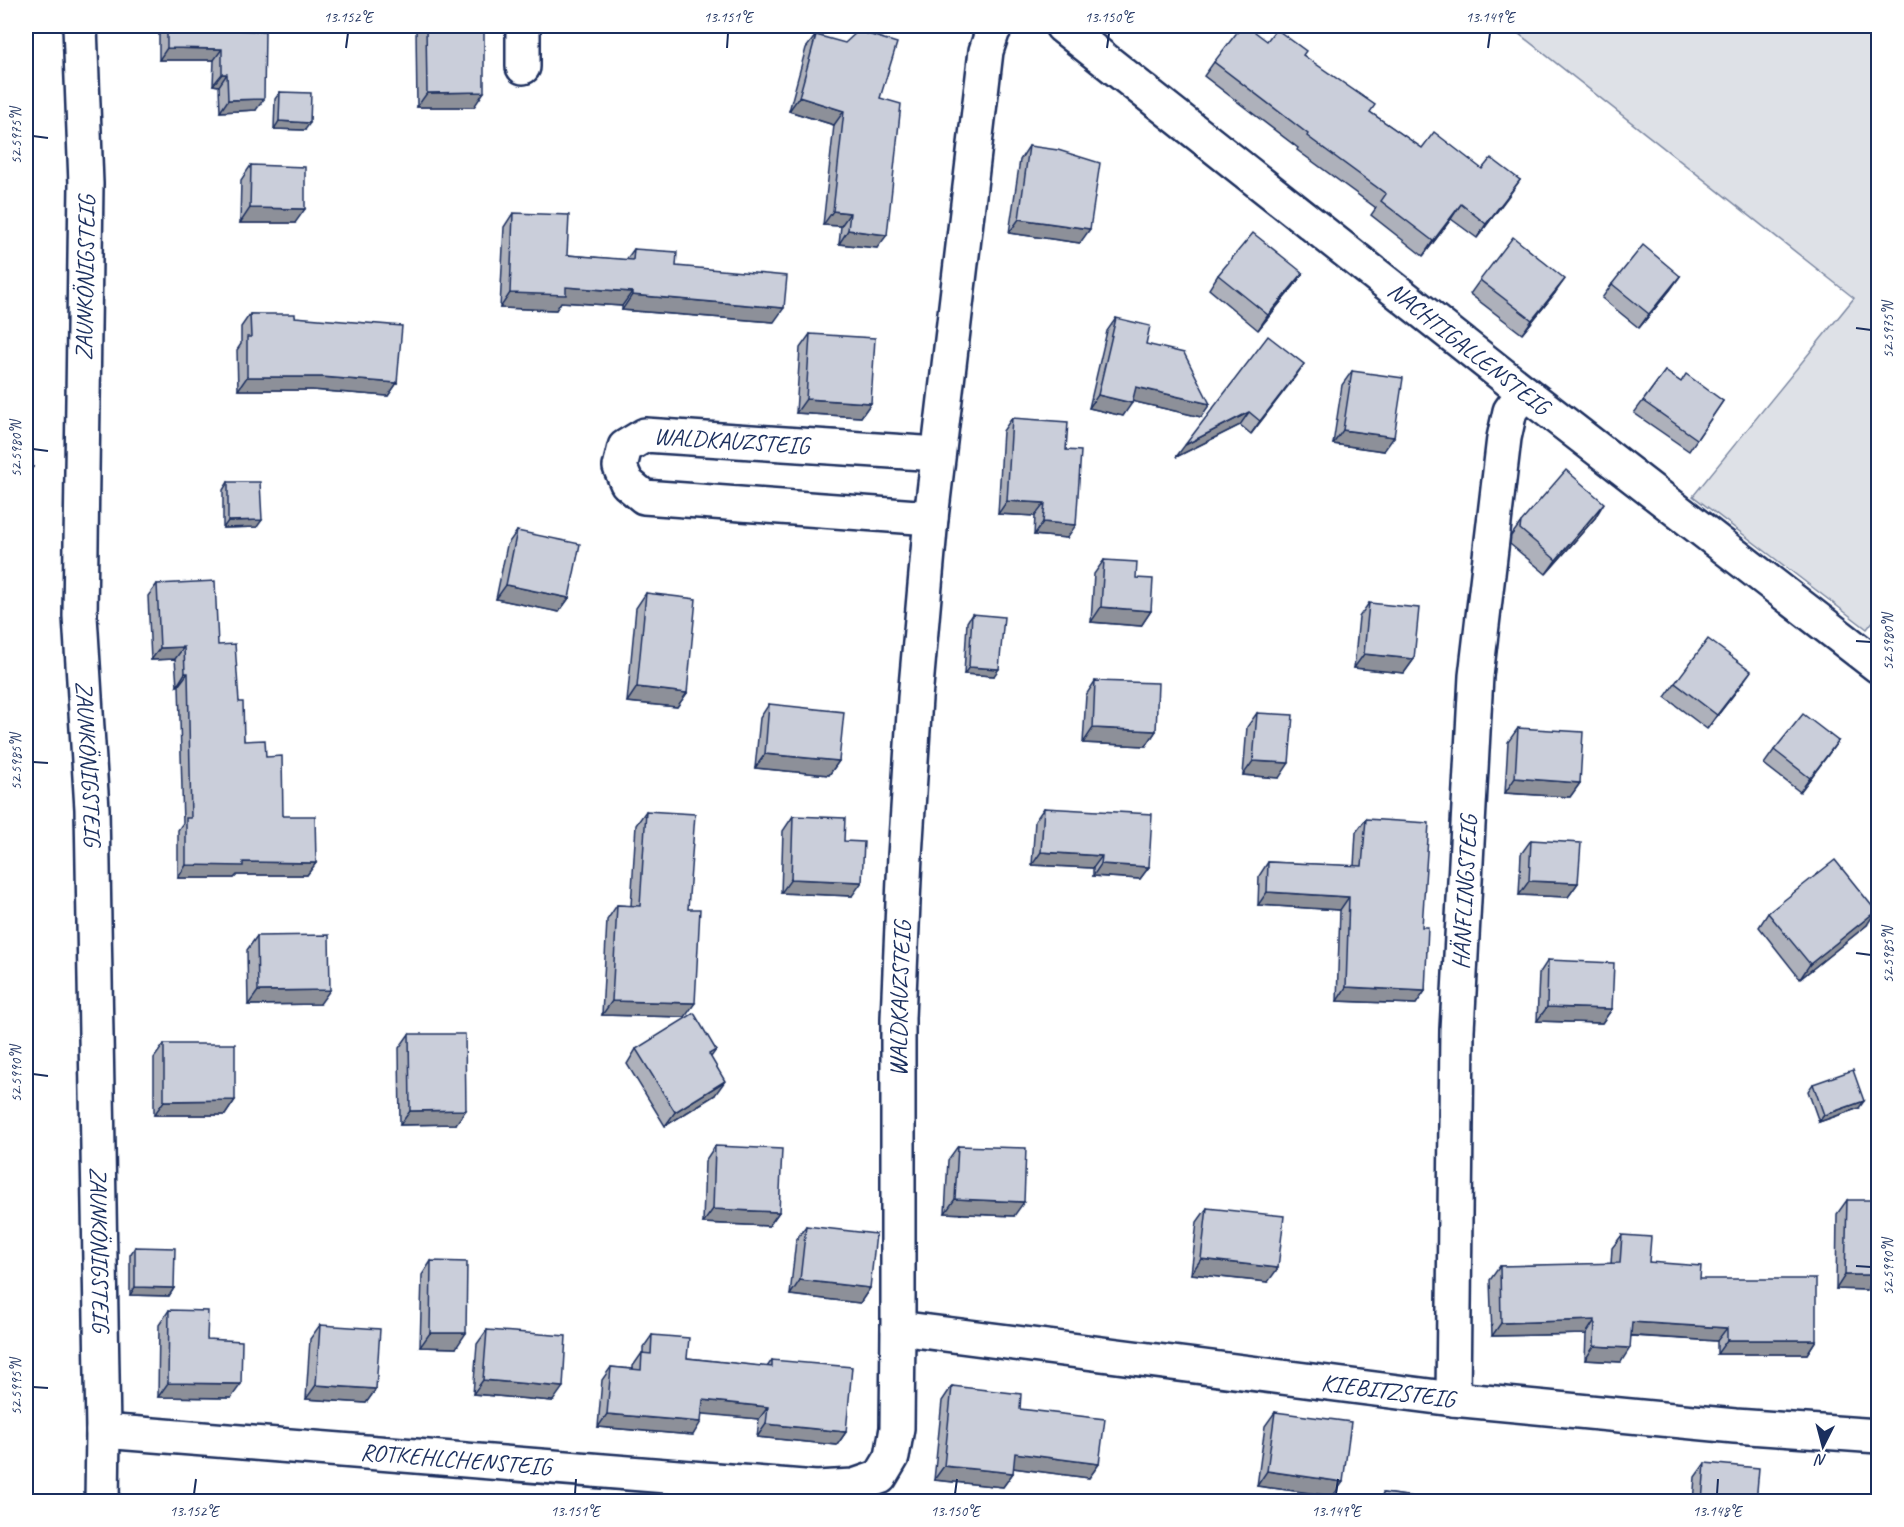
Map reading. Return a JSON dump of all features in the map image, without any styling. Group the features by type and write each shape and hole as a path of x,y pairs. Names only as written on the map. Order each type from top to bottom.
{"street":[{"name":"ZAUNKÖNIGSTEIG","path":"80,26 86,184 80,616 92,808 103,1431 102,1502"},
{"path":"523,26 523,67"},
{"name":"WALDKAUZSTEIG","path":"880,1477 892,1457 897,1428 898,1018 904,856 914,721 938,454 987,51 996,26"},
{"name":"NACHTIGALLENSTEIG","path":"1062,26 1524,392 1878,666"},
{"name":"HÄNFLINGSTEIG","path":"1453,1399 1457,1030 1476,676 1504,438 1510,411 1524,392"},
{"name":"WALDKAUZSTEIG","path":"931,518 644,497 627,483 620,467 625,447 645,435 938,454"},
{"name":"KIEBITZSTEIG","path":"898,1328 1453,1399 1736,1426 1878,1436"},
{"name":"ROTKEHLCHENSTEIG","path":"103,1431 816,1488 854,1486 880,1477"}],"shaded area":[{"path":"1509,26 1878,26 1878,615 1867,629 1693,496 1854,298"}],"building":[{"path":"167,26 232,26 232,30 265,31 264,99 228,100 227,74 222,74 222,49 167,48"},
{"path":"426,26 484,26 484,92 427,93"},
{"path":"1242,26 1247,26 1267,41 1276,29 1306,51 1303,55 1375,105 1370,112 1422,148 1434,132 1482,169 1491,158 1520,180 1486,224 1461,204 1433,241 1381,201 1386,194 1307,136 1308,134 1214,62"},
{"path":"858,31 897,43 880,98 901,104 887,235 848,230 850,213 833,211 844,111 799,97 816,35 845,43"},
{"path":"280,92 311,93 310,123 279,121"},
{"path":"1029,146 1058,150 1100,163 1090,229 1019,219"},
{"path":"251,165 305,167 305,209 250,208"},
{"path":"513,213 569,215 567,255 633,260 634,249 677,252 676,266 787,276 784,308 566,287 566,295 510,293"},
{"path":"1253,233 1303,273 1268,315 1218,275"},
{"path":"1513,237 1565,279 1532,320 1480,280"},
{"path":"1643,245 1680,276 1649,314 1612,284"},
{"path":"250,314 295,314 295,317 402,326 397,383 322,377 247,377 247,337 251,337"},
{"path":"1116,318 1150,326 1146,344 1184,353 1210,404 1136,387 1132,403 1098,395"},
{"path":"810,334 875,338 871,403 806,399"},
{"path":"1268,336 1304,364 1260,421 1249,412 1185,445"},
{"path":"1352,371 1403,378 1394,437 1343,430"},
{"path":"1665,371 1681,382 1686,374 1723,401 1697,439 1643,401"},
{"path":"1012,418 1068,422 1066,450 1081,451 1076,525 1043,522 1045,503 1007,501"},
{"path":"26,433 32,433 33,467 26,467"},
{"path":"1566,470 1604,503 1556,560 1520,529 1521,522"},
{"path":"228,482 260,482 262,520 228,521"},
{"path":"517,531 580,544 569,598 506,585"},
{"path":"1104,560 1137,562 1136,578 1153,579 1151,611 1101,607"},
{"path":"215,581 218,645 235,644 239,702 243,702 244,741 265,740 266,757 282,756 283,816 315,816 316,863 243,862 243,866 186,865 186,818 191,818 188,673 185,673 184,647 160,648 157,584"},
{"path":"646,593 696,599 687,693 637,687"},
{"path":"1369,603 1419,608 1414,659 1364,654"},
{"path":"972,614 1004,617 999,669 969,667"},
{"path":"1708,639 1751,671 1717,715 1675,683"},
{"path":"1095,681 1158,683 1156,731 1093,728"},
{"path":"769,704 844,712 839,761 765,754"},
{"path":"1257,713 1293,715 1289,763 1253,761"},
{"path":"1803,714 1838,741 1810,778 1774,750"},
{"path":"1518,728 1583,732 1580,783 1515,778"},
{"path":"1044,808 1152,814 1149,867 1101,864 1102,856 1041,852"},
{"path":"646,811 695,814 688,909 700,909 695,1003 612,1001 617,905 640,906"},
{"path":"793,816 845,818 844,841 864,842 862,882 791,879"},
{"path":"1366,819 1429,823 1422,927 1428,927 1425,991 1346,987 1349,897 1267,892 1268,862 1362,866"},
{"path":"1531,840 1581,843 1578,883 1529,881"},
{"path":"1835,860 1876,911 1810,964 1768,913"},
{"path":"329,935 330,990 258,991 257,936"},
{"path":"1548,960 1614,963 1612,1009 1547,1007"},
{"path":"694,1013 716,1050 709,1054 725,1081 675,1112 636,1049"},
{"path":"409,1034 465,1034 466,1110 410,1111"},
{"path":"164,1044 235,1044 235,1100 164,1101"},
{"path":"1853,1070 1864,1101 1824,1115 1813,1084"},
{"path":"715,1146 782,1149 779,1212 713,1209"},
{"path":"958,1146 1026,1148 1024,1202 955,1199"},
{"path":"1847,1200 1878,1200 1877,1275 1845,1275"},
{"path":"1207,1208 1284,1216 1278,1268 1201,1259"},
{"path":"806,1226 876,1234 870,1288 800,1280"},
{"path":"1622,1235 1651,1237 1649,1262 1701,1266 1700,1279 1816,1279 1816,1340 1727,1340 1727,1328 1632,1322 1630,1348 1594,1346 1595,1320 1501,1323 1500,1266 1620,1263"},
{"path":"135,1247 175,1248 174,1288 135,1287"},
{"path":"431,1261 467,1262 466,1333 430,1333"},
{"path":"169,1310 208,1311 207,1339 242,1341 241,1384 168,1383"},
{"path":"320,1325 380,1329 376,1389 316,1385"},
{"path":"487,1330 566,1336 563,1387 483,1380"},
{"path":"652,1335 689,1338 687,1358 772,1367 772,1360 852,1367 846,1432 766,1424 768,1407 703,1400 701,1422 607,1414 611,1367 641,1370 642,1353 651,1354"},
{"path":"952,1386 1021,1394 1020,1409 1105,1419 1099,1464 1015,1453 1013,1473 944,1466"},
{"path":"1275,1412 1351,1422 1343,1482 1267,1471"},
{"path":"1705,1463 1759,1468 1756,1502 1702,1502"},
{"path":"1383,1493 1454,1502 1382,1502"}]}
